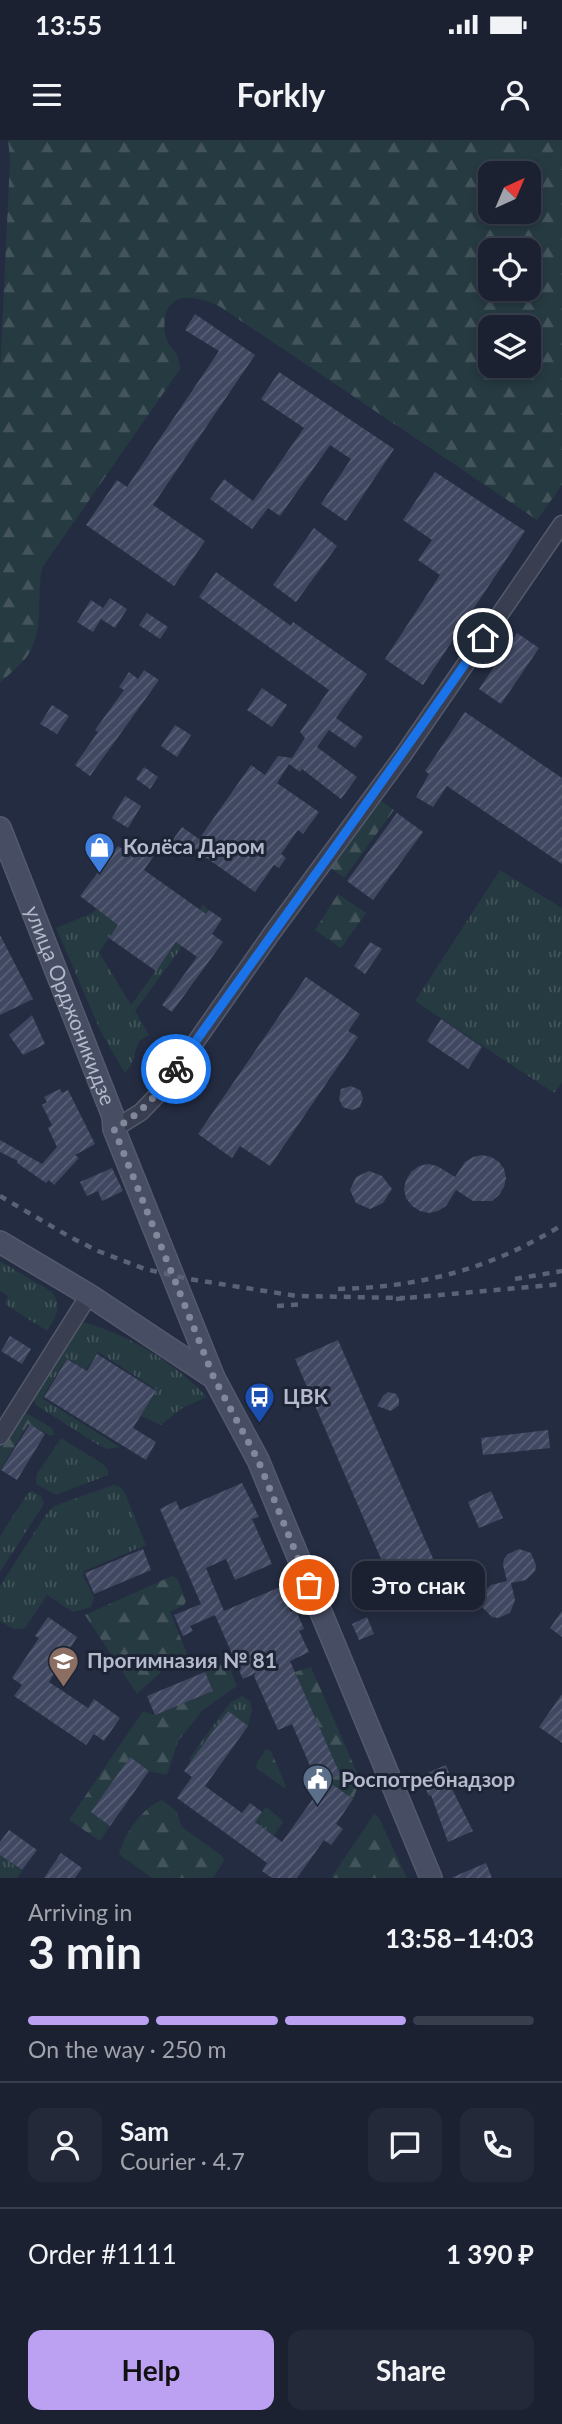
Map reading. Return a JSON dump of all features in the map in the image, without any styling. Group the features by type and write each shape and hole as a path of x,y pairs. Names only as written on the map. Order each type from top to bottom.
{"main road":[{"name":"улица Орджоникидзе","path":"0,828 113,1116 114,1129 214,1378 261,1468 431,1878"},
{"path":"0,1242 89,1295 214,1378"}],"street":[{"path":"114,1129 141,1112 162,1090 272,933 403,755 562,524"},
{"path":"0,1436 89,1295"}],"green space":[{"path":"8,140 562,140 562,485 537,520 219,306 195,298 179,299 168,309 164,326 180,369 42,568 37,635 25,659 0,683 0,371 10,160"},
{"path":"377,798 394,810 344,878 328,866"},
{"path":"141,868 153,876 99,952 131,1005 203,905 209,910 135,1011 149,1035 138,1044 133,1062 125,1073 101,1032 56,928 92,913"},
{"path":"500,870 562,908 562,1083 554,1093 415,1001"},
{"path":"338,894 366,913 341,948 315,930"},
{"path":"0,1261 52,1292 58,1307 47,1331 5,1304 8,1296 0,1291"},
{"path":"84,1322 150,1351 180,1372 207,1397 182,1408 161,1425 141,1416 157,1390 98,1352 86,1370 67,1358 42,1398 120,1447 108,1449 100,1446 36,1405 32,1396 75,1328"},
{"path":"24,1412 52,1428 54,1434 51,1436 28,1424 0,1470 0,1446"},
{"path":"61,1438 103,1464 108,1475 56,1495 36,1484 37,1474"},
{"path":"113,1485 124,1491 146,1545 84,1571 83,1576 94,1598 91,1607 73,1612 47,1595 25,1628 14,1629 0,1621 0,1586 47,1513 54,1506"},
{"path":"32,1491 41,1496 44,1504 0,1572 0,1536 28,1493"},
{"path":"172,1576 177,1578 186,1601 184,1605 170,1612 188,1656 187,1659 164,1669 137,1694 85,1615"},
{"path":"227,1662 237,1686 203,1710 178,1741 167,1775 149,1771 130,1758 91,1812 110,1826 100,1841 69,1820 143,1711 155,1715 213,1691 205,1672"},
{"path":"311,1667 358,1775 359,1783 353,1799 326,1780 340,1774 295,1672"},
{"path":"242,1696 250,1701 252,1710 248,1726 228,1711 191,1762 189,1759 225,1709"},
{"path":"266,1749 271,1751 286,1786 284,1788 256,1768"},
{"path":"162,1800 176,1811 182,1827 222,1856 224,1861 213,1878 152,1878 119,1854 135,1822"},
{"path":"267,1808 283,1822 259,1857 270,1833 255,1822"},
{"path":"374,1814 379,1818 407,1878 331,1878"},
{"path":"0,1855 22,1871 17,1878 0,1878"}],"building":[{"path":"195,314 255,355 153,505 205,541 174,586 86,525 117,480 127,487 219,351 185,330"},
{"path":"279,372 394,449 346,521 321,504 351,459 330,445 280,516 268,508 252,529 210,499 224,479 253,501 304,428 261,399"},
{"path":"435,472 525,531 423,685 385,659 440,575 418,560 432,540 403,520"},
{"path":"314,528 337,546 296,602 273,585"},
{"path":"216,572 291,626 293,622 367,674 336,718 363,737 355,748 329,730 317,747 357,777 341,799 302,769 300,772 289,764 277,783 319,812 303,834 298,830 281,854 286,858 279,868 274,865 255,892 188,845 184,850 172,841 182,827 199,839 251,765 265,775 278,756 292,758 305,738 300,732 329,690 199,597"},
{"path":"110,598 127,609 115,628 101,619 93,632 77,622 91,600 103,608"},
{"path":"147,613 168,627 160,639 139,625"},
{"path":"517,633 539,648 501,704 479,689"},
{"path":"144,670 159,680 90,776 75,765 98,732 95,730 124,690 119,687 129,672 138,679"},
{"path":"262,688 287,705 272,727 247,710"},
{"path":"52,705 69,716 57,734 40,724"},
{"path":"465,712 562,778 562,864 447,786 433,807 416,797 429,774 425,771"},
{"path":"175,725 191,735 177,757 161,746"},
{"path":"144,767 158,777 150,789 136,779"},
{"path":"125,796 141,806 128,828 112,818"},
{"path":"397,813 423,832 373,900 347,881"},
{"path":"144,845 155,854 144,870 206,914 209,910 222,919 212,934 223,942 172,1012 162,1005 197,957 176,942 156,971 109,938 118,925 80,896 118,846 134,858"},
{"path":"0,935 33,999 0,1015"},
{"path":"370,942 382,949 365,974 354,966"},
{"path":"306,977 360,1014 348,1031 358,1037 270,1166 240,1146 232,1158 198,1134"},
{"path":"32,1015 45,1044 23,1055 9,1035"},
{"path":"441,1019 482,1047 468,1069 427,1041"},
{"path":"351,1086 360,1090 363,1098 360,1107 352,1110 343,1107 339,1099 341,1089"},
{"path":"60,1089 62,1093 68,1090 95,1144 75,1155 79,1158 54,1185 49,1180 46,1183 17,1163 18,1161 0,1152 0,1140 42,1164 57,1147 48,1128 52,1125 42,1105 47,1102 44,1097"},
{"path":"482,1155 499,1162 506,1178 504,1187 492,1201 473,1201 456,1190 446,1206 429,1213 412,1206 406,1198 406,1180 419,1166 437,1166 455,1177 465,1162"},
{"path":"112,1168 123,1191 102,1201 98,1191 87,1196 80,1182"},
{"path":"369,1171 382,1176 392,1189 383,1203 370,1209 356,1203 350,1190 356,1177"},
{"path":"10,1336 31,1349 22,1364 1,1351"},
{"path":"338,1340 438,1570 394,1589 295,1359"},
{"path":"97,1354 156,1391 133,1428 156,1442 146,1460 44,1397 67,1359 87,1371"},
{"path":"388,1392 396,1394 399,1399 399,1405 391,1411 377,1406"},
{"path":"30,1424 45,1434 17,1480 1,1470"},
{"path":"548,1430 550,1448 483,1455 481,1438"},
{"path":"242,1483 259,1517 252,1519 272,1564 235,1580 226,1559 206,1568 224,1611 280,1587 291,1612 296,1610 304,1629 299,1631 309,1652 290,1661 340,1774 326,1780 353,1799 336,1824 343,1829 331,1845 324,1840 297,1878 272,1878 262,1871 267,1863 177,1798 192,1777 184,1771 228,1711 248,1726 205,1786 242,1813 250,1803 262,1812 255,1822 282,1842 320,1789 292,1724 278,1730 254,1676 256,1673 243,1679 215,1615 190,1626 193,1631 183,1636 174,1615 201,1604 160,1509 176,1501 180,1510"},
{"path":"491,1491 503,1518 479,1528 468,1502"},
{"path":"143,1549 151,1570 94,1594 85,1573"},
{"path":"519,1549 531,1553 536,1565 535,1571 526,1580 511,1583 515,1600 510,1613 498,1618 492,1617 482,1607 482,1594 491,1585 507,1581 504,1559"},
{"path":"562,1611 562,1637 550,1628"},
{"path":"48,1617 77,1637 49,1682 88,1708 94,1699 120,1718 104,1741 94,1734 86,1745 14,1696 22,1685 12,1678 39,1638 35,1636"},
{"path":"367,1617 374,1634 359,1640 352,1624"},
{"path":"205,1672 213,1691 155,1715 147,1696"},
{"path":"562,1694 562,1743 539,1727"},
{"path":"130,1757 149,1771 110,1826 91,1812"},
{"path":"446,1765 454,1785 451,1787 473,1831 448,1842 431,1795 429,1796 420,1776"},
{"path":"9,1830 37,1850 22,1870 0,1855 0,1842"},
{"path":"61,1853 82,1868 75,1878 44,1878"},
{"path":"486,1863 492,1878 451,1878"}],"railway":[{"path":"0,1196 70,1237 145,1269 189,1279 297,1296 405,1298"},
{"path":"338,1289 398,1284 454,1273 509,1253 562,1225"},
{"path":"515,1279 562,1271"},
{"path":"396,1299 562,1284"},
{"path":"277,1306 305,1304"}],"way so far":[{"path":"176,1069 153,1101 114,1129 214,1378 258,1460 309,1585"}],"place":[{"name":"Колёса Даром","path":"100,874"},
{"name":"ЦВК","path":"260,1424"},
{"name":"Это снак","path":"309,1585"},
{"name":"Прогимназия № 81","path":"64,1688"},
{"name":"Роспотребнадзор","path":"318,1807"}],"route":[{"path":"176,1069 403,755 483,638"}]}
